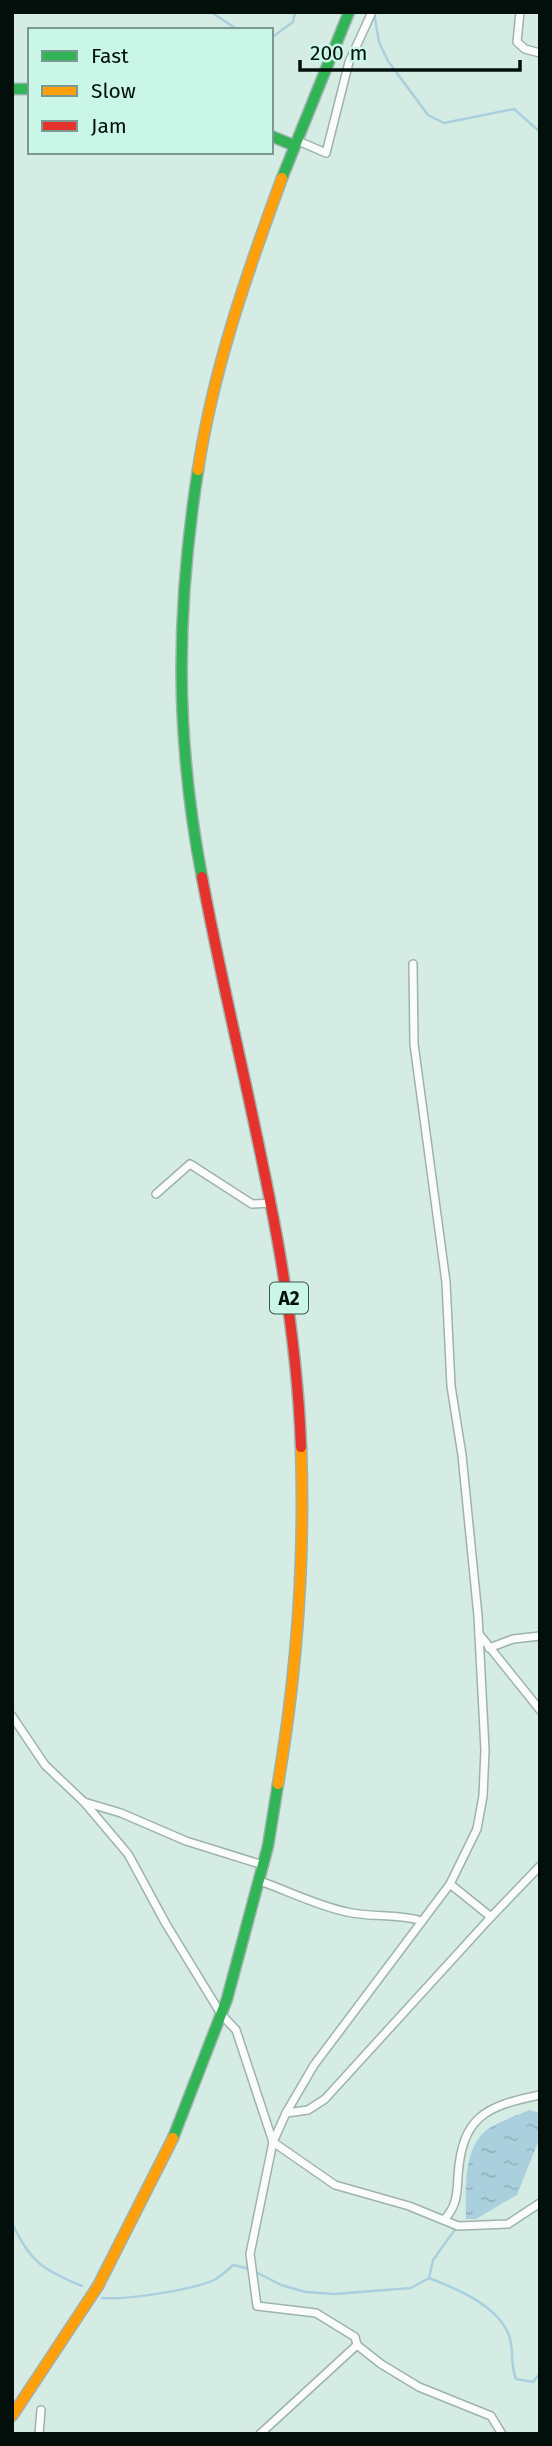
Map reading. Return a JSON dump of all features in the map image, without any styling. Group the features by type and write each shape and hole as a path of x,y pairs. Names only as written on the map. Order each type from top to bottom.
{"main road":[{"name":"A2","path":"12,2416 90,2297 132,2222 184,2110 221,2014 260,1881 293,1702 304,1524 295,1353 288,1290 272,1203 210,933 191,825 180,701 180,629 193,489 213,387 236,305 295,143 349,12"},
{"path":"273,137 295,143"}],"street":[{"path":"295,143 326,153 349,62 372,12"},
{"path":"520,12 517,42 525,49 540,53"},
{"path":"413,964 415,1044 446,1282 451,1386 461,1455 479,1634 485,1750 483,1796 477,1829 450,1884 314,2065 286,2113 273,2142 250,2254 257,2306 316,2313 355,2337 357,2345 419,2387 491,2416 502,2434"},
{"path":"156,1194 190,1164 252,1203 272,1203"},
{"path":"479,1634 540,1710"},
{"path":"489,1648 513,1639 540,1636"},
{"path":"12,1716 45,1765 84,1802 128,1854 221,2014 236,2030 273,2142 335,2185 409,2206 458,2226 508,2224 540,2203"},
{"path":"84,1802 121,1813 186,1841 263,1865"},
{"path":"286,2113 309,2110 325,2099 540,1866"},
{"path":"260,1881 344,1912 369,1916 400,1915 422,1921"},
{"path":"450,1884 491,1917"},
{"path":"444,2220 454,2207 463,2141 470,2125 493,2108 540,2095"},
{"path":"260,2434 357,2345"},
{"path":"39,2434 41,2410"}],"water":[{"path":"529,2110 540,2113 540,2137 517,2195 476,2219 466,2219 467,2171 474,2147 488,2129"}],"waterway":[{"path":"211,12 235,28"},
{"path":"273,37 293,22 295,12"},
{"path":"374,13 379,42 388,61 428,115 444,123 514,109 540,132"},
{"path":"12,2223 25,2247 39,2263 82,2286"},
{"path":"429,2278 433,2260 456,2228"},
{"path":"102,2298 142,2296 192,2287 216,2279 233,2265 250,2269"},
{"path":"256,2272 281,2285 306,2292 334,2294 411,2288 429,2278 475,2299 503,2324 509,2335 516,2379 533,2382 540,2373"}],"traffic: fast":[{"path":"282,178 349,12"},
{"path":"12,89 28,89"},
{"path":"273,137 293,145"},
{"path":"198,470 186,573 182,674 187,774 202,877"},
{"path":"173,2138 227,1999 268,1846 278,1784"}],"traffic: slow":[{"path":"198,470 222,359 282,178"},
{"path":"278,1784 298,1616 302,1532 301,1447"},
{"path":"12,2416 98,2286 173,2138"}],"traffic: jam":[{"path":"202,877 276,1231 288,1302 301,1447"}]}
